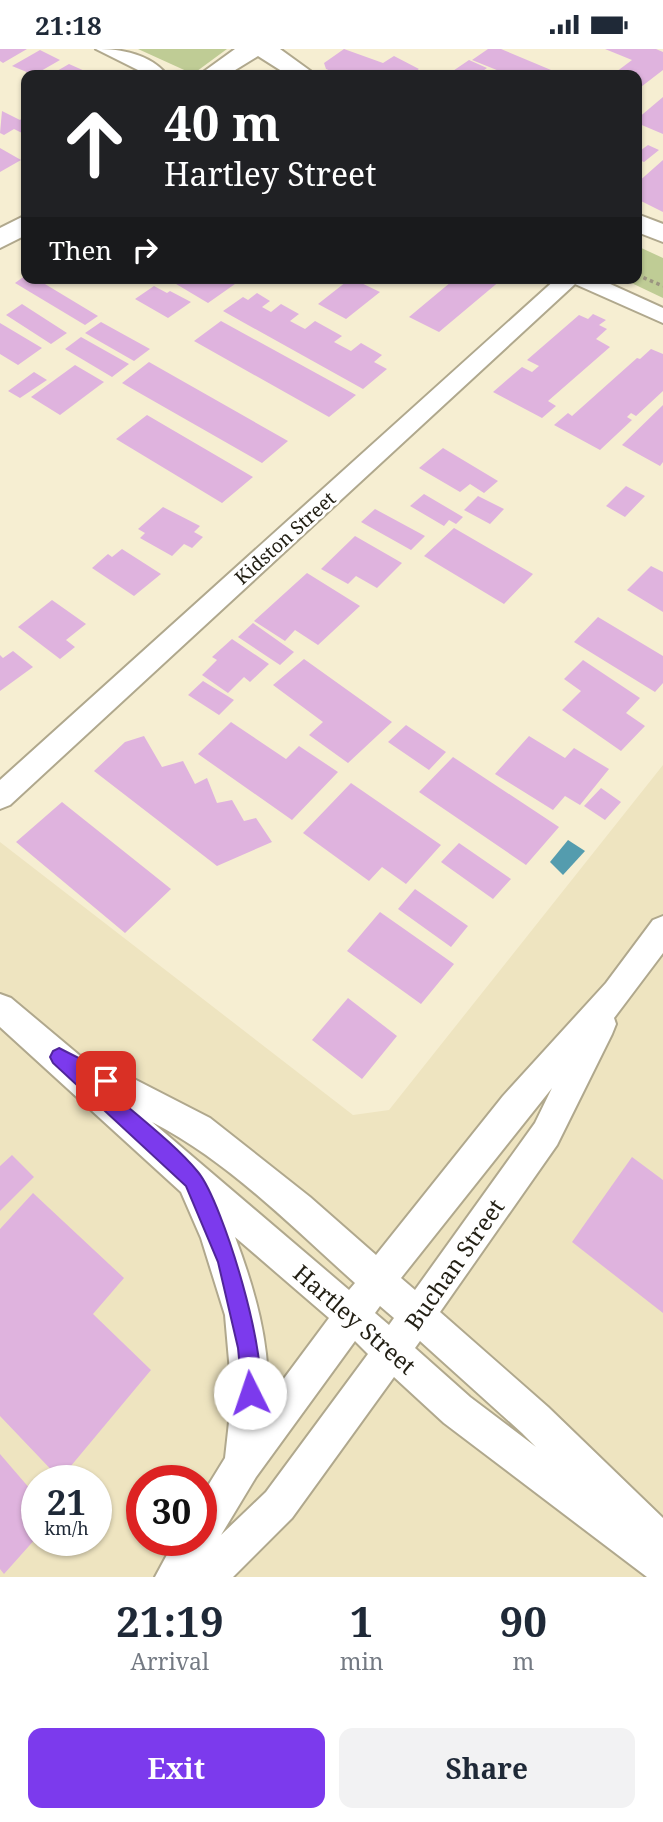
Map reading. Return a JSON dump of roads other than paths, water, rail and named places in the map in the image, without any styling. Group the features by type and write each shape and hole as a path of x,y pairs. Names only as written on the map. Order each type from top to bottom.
{"street":[{"path":"105,49 146,65 152,70"},
{"path":"219,70 253,49"},
{"path":"275,58 295,70"},
{"path":"642,224 663,234"},
{"name":"Kidston Street","path":"0,797 563,284"},
{"path":"592,284 663,316"},
{"name":"Buchan Street","path":"217,1507 243,1464 378,1280 514,1107 617,993 663,929"},
{"name":"Buchan Street","path":"206,1577 279,1505 418,1316 546,1134 617,993"},
{"name":"Hartley Street","path":"0,1008 59,1057 193,1179 352,1315 457,1410 663,1565"},
{"name":"Hartley Street","path":"59,1057 199,1129 298,1209 535,1420 663,1544"},
{"path":"193,1179 228,1261 248,1348 250,1393 243,1464"},
{"path":"174,1577 187,1556"}],"water":[{"path":"568,840 585,851 563,875 550,862"}]}
